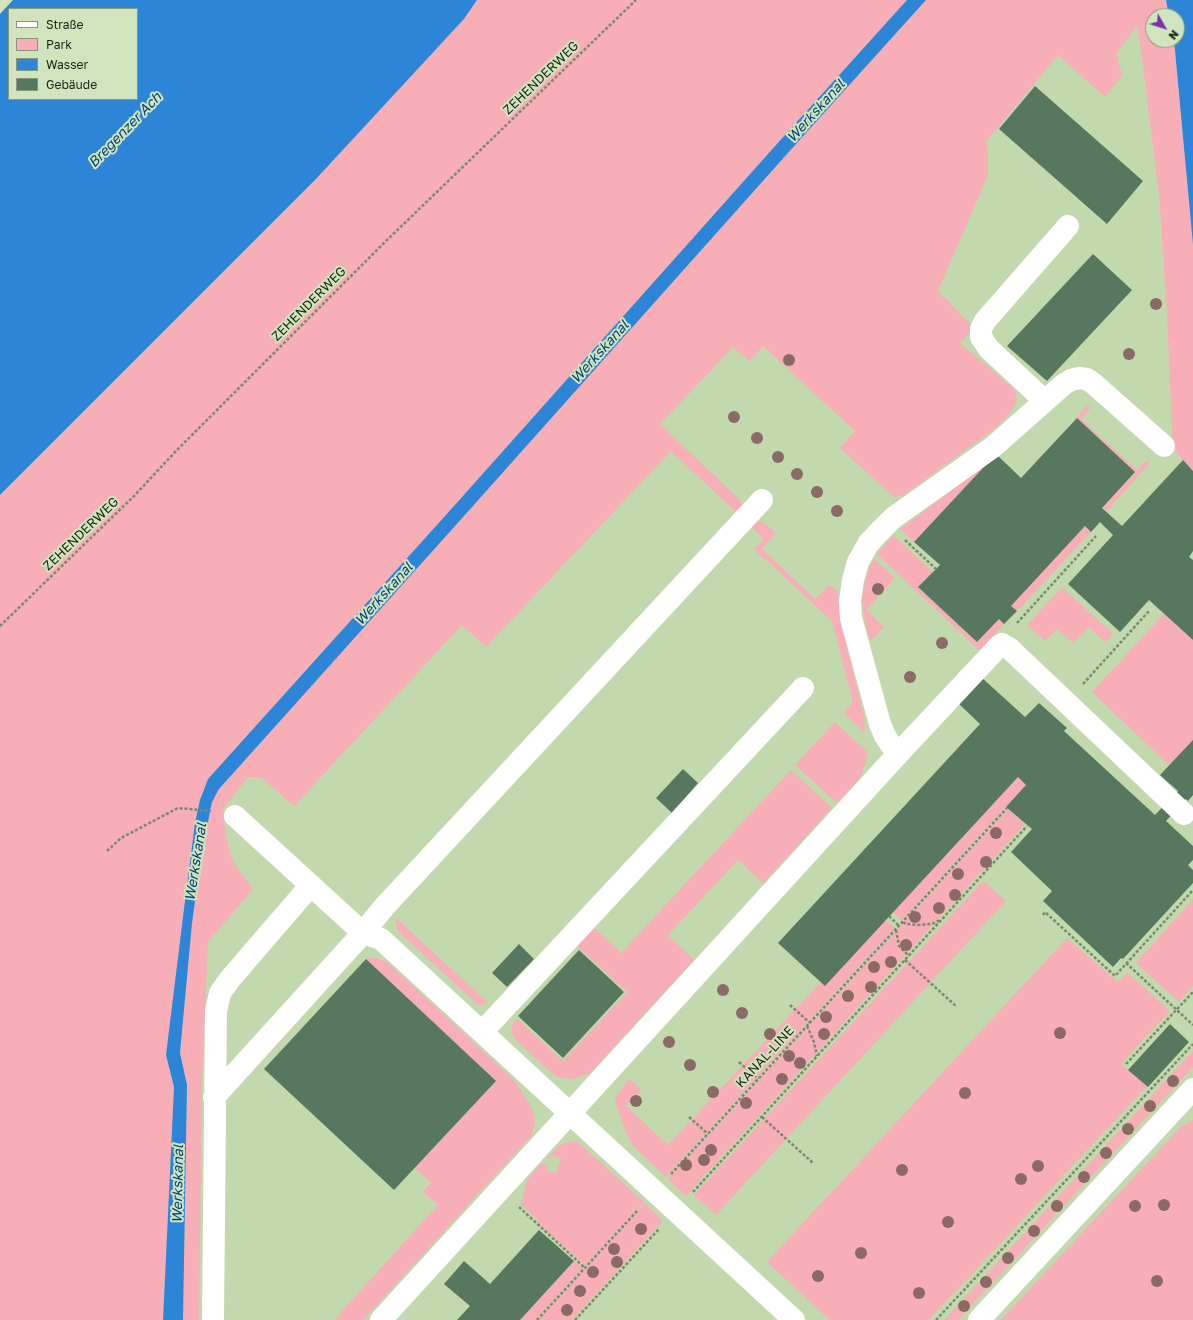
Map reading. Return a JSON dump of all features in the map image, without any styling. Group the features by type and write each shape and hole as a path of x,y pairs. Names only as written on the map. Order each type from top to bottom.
{"lane":[{"path":"1045,401 989,348 981,337 981,329 985,321 1068,226"},
{"path":"899,753 885,736 880,724 851,618 850,601 853,580 858,562 868,544 892,518 993,447 1071,380 1079,378 1094,384 1164,446"},
{"path":"214,1097 363,933 384,907 762,500"},
{"path":"381,1320 899,753 995,649 1002,644 1009,648 1184,814"},
{"path":"482,1032 804,688"},
{"path":"225,813 311,885 363,933 381,939 794,1320"},
{"path":"213,1320 214,1097 216,1011 220,993 230,979 311,885"},
{"path":"979,1320 1193,1089"}],"path":[{"name":"ZEHENDERWEG","path":"0,626 134,496 176,451 386,241 636,0"},
{"path":"887,524 936,569"},
{"path":"1002,644 1003,638 1007,633 1096,536"},
{"path":"1066,702 1149,611"},
{"path":"107,851 121,838 178,808 225,813"},
{"name":"KANAL-LINE","path":"537,1320 1007,808"},
{"path":"575,1320 1027,826"},
{"path":"1043,915 1045,912 1115,976 1193,890"},
{"path":"889,916 899,926"},
{"path":"903,922 906,924 918,925 932,924 942,919"},
{"path":"896,929 899,946 909,956"},
{"path":"905,960 957,1007"},
{"path":"1126,963 1193,1025"},
{"path":"1126,1064 1193,992"},
{"path":"790,1005 810,1023"},
{"path":"807,1026 814,1042 817,1056"},
{"path":"936,1320 1193,1044"},
{"path":"739,1062 758,1079"},
{"path":"762,1116 813,1163"},
{"path":"689,1117 708,1134"},
{"path":"518,1206 585,1268"}],"shaded area":[{"path":"859,0 1133,0 1159,196 1167,314 1193,445 1193,1320 0,1320 0,748"}],"green space":[{"path":"477,0 907,0 208,779 200,800 192,852 166,1055 174,1087 163,1320 0,1320 0,495 316,179 464,19"},
{"path":"926,0 1166,0 1168,8 1145,8 1145,48 1175,48 1193,245 1193,471 1175,451 1176,449 1172,441 1167,314 1159,196 1137,26 1117,52 1122,76 1105,97 1058,55 986,142 988,153 988,175 938,291 974,328 960,343 1015,390 1017,399 1016,403 1010,413 997,427 904,495 894,497 840,448 855,431 763,346 749,361 733,347 660,424 741,501 742,507 737,513 671,451 486,647 462,625 294,806 261,777 248,777 225,806 223,812 226,836 231,856 237,868 253,889 208,942 202,1082 199,1320 183,1320 187,1085 180,1053 192,923 200,866 212,802 219,789"},
{"path":"1090,406 1089,410 1081,419 1137,470 1144,462 1149,461 1149,464 1107,511 1102,508 1135,472 1077,418 1085,407"},
{"path":"987,464 914,542 900,529"},
{"path":"757,521 762,521 776,533 762,549 815,599 829,585 838,592 840,619 864,716 865,733 844,713 853,702 832,621 754,549 764,539 751,526"},
{"path":"1085,526 1091,532 1017,611 1011,606"},
{"path":"893,535 933,572 918,587 977,642 999,619 1004,624 980,651 877,554"},
{"path":"874,559 895,578 866,610 884,627 871,640 868,635 865,622 862,600 865,582"},
{"path":"1062,587 1113,634 1105,642 1089,627 1073,643 1057,629 1045,641 1027,625"},
{"path":"1164,614 1193,640 1193,740 1170,766 1092,692"},
{"path":"835,722 867,752 862,774 837,803 795,765"},
{"path":"791,770 832,808 763,883 738,860 668,935 694,960 591,1072 572,1079 556,1077 514,1038 512,1025 514,1022 517,1019 563,1061 627,992 577,946 594,928 621,953"},
{"path":"1018,777 1026,785 902,921 893,912"},
{"path":"1008,809 1025,824 686,1196 668,1179"},
{"path":"983,881 1006,901 716,1215 694,1195"},
{"path":"1193,899 1193,986 1179,1002 1136,963"},
{"path":"396,918 487,1002 481,1005 477,1004 399,932 396,924"},
{"path":"886,920 895,928 666,1177 636,1149 627,1135 615,1098 629,1079 641,1090 626,1106 668,1145 821,982 825,986"},
{"path":"1067,938 1118,982 1127,972 1170,1011 1121,1064 1147,1086 929,1320 830,1320 767,1262"},
{"path":"376,958 387,962 516,1082 530,1105 534,1114 535,1124 531,1136 363,1320 334,1320 438,1205 423,1192 431,1183 415,1168 496,1081 366,959"},
{"path":"1193,1051 1193,1067 958,1320 944,1320"},
{"path":"1193,1120 1193,1320 1001,1320 1175,1133 1181,1127"},
{"path":"571,1141 579,1143 644,1202 585,1266 537,1222 538,1220 521,1205 527,1180 541,1164 548,1165 547,1171 556,1173 561,1158 551,1155 550,1159 547,1158 560,1145"},
{"path":"645,1203 663,1221 572,1320 538,1320"},
{"path":"574,1261 583,1268 535,1320 520,1320"}],"water":[{"name":"Bregenzer Ach","path":"13,0 477,0 464,19 316,179 0,495 0,14"},
{"name":"Werkskanal","path":"907,0 926,0 219,789 212,802 200,866 192,923 180,1053 187,1085 183,1320 163,1320 174,1087 166,1055 195,823 200,800 208,779"},
{"path":"1166,0 1193,0 1193,245 1175,48 1185,48 1185,8 1168,8"}],"building":[{"path":"1035,86 1143,181 1107,224 999,129"},
{"path":"1093,254 1132,290 1047,381 1007,346"},
{"path":"1077,418 1135,472 1102,508 1122,526 1183,460 1193,471 1193,551 1189,557 1193,560 1193,640 1149,600 1120,632 1068,584 1113,535 1100,522 1091,532 1085,526 1011,606 1017,611 1004,624 999,619 977,642 918,587 940,565 914,542 996,454 1021,478"},
{"path":"981,677 1025,717 1039,703 1067,728 1064,731 1155,815 1178,791 1160,775 1193,740 1193,795 1188,801 1186,799 1166,821 1193,846 1193,860 1188,865 1193,870 1193,883 1123,959 1121,958 1113,967 1043,901 1052,891 1011,852 1032,829 1006,807 1026,785 1018,777 825,986 778,943 980,724 958,703"},
{"path":"683,769 698,783 672,813 656,798"},
{"path":"519,944 534,959 507,987 492,973"},
{"path":"579,950 624,992 563,1058 518,1016"},
{"path":"366,959 496,1081 394,1190 264,1069"},
{"path":"1170,1024 1189,1042 1148,1087 1128,1070"},
{"path":"539,1230 574,1261 520,1320 457,1320 470,1306 444,1284 464,1261 490,1284"}]}
